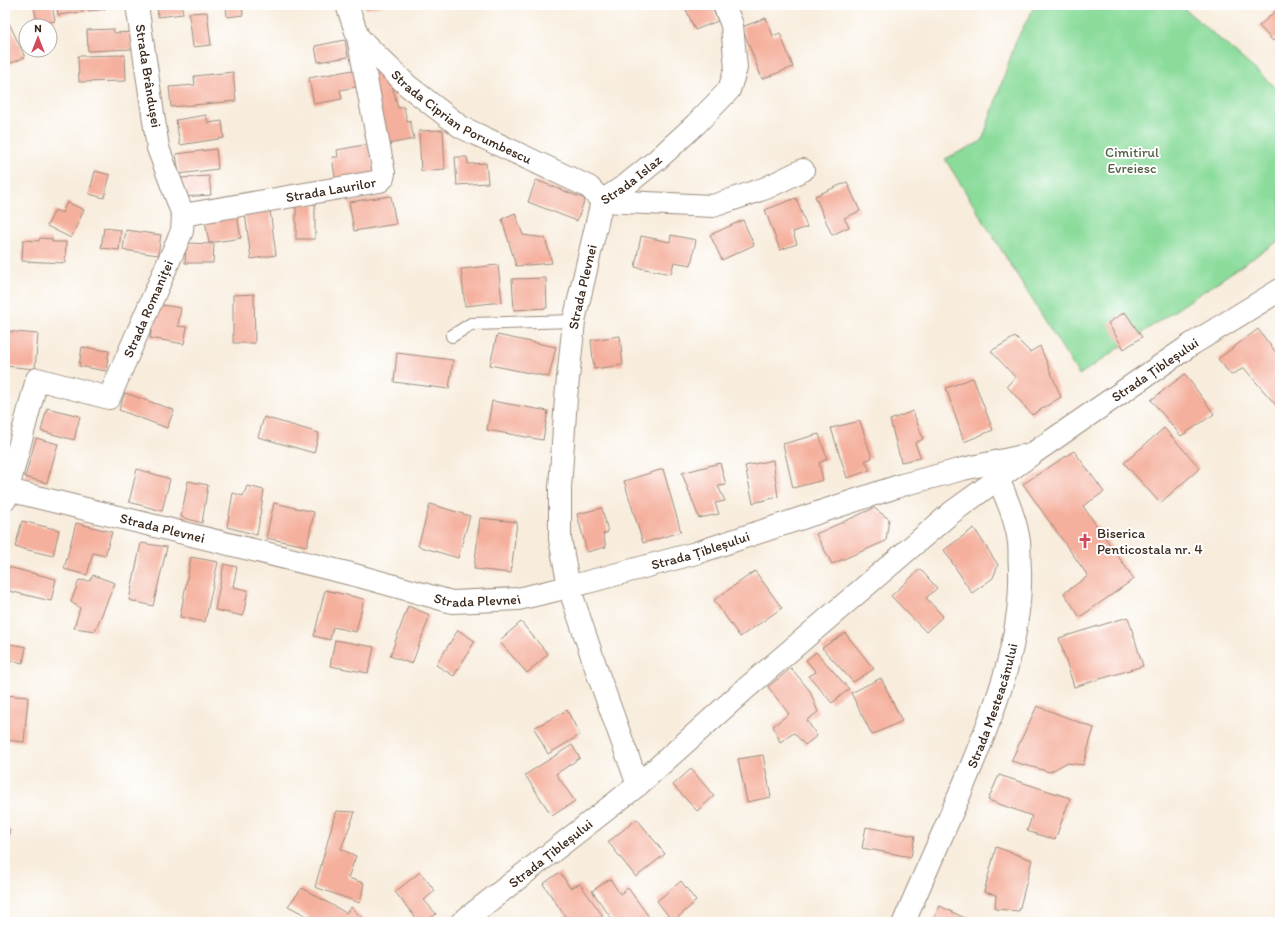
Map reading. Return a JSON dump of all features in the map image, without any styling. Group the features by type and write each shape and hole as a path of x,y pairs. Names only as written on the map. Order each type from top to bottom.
{"street":[{"name":"Strada Brândușei","path":"137,5 158,148"},
{"name":"Strada Ciprian Porumbescu","path":"347,5 358,37 408,86 461,126 589,187 602,201"},
{"name":"Strada Islaz","path":"602,201 658,159 696,124 729,90 736,68 732,25 724,5"},
{"name":"Strada Laurilor","path":"183,214 380,181 383,178 384,173 358,37"},
{"name":"Strada Romaniței","path":"6,495 37,379 109,398 182,231 183,214 158,148"},
{"name":"Strada Islaz","path":"602,201 713,206 766,188 804,170"},
{"name":"Strada Plevnei","path":"6,495 355,575 452,602 518,599 569,587 560,539 560,488 566,398 574,321 602,201"},
{"name":"Strada Țibleșului","path":"462,922 638,785 749,686 951,513 1032,454 1192,344 1280,290"},
{"name":"Strada Țibleșului","path":"569,587 696,552 895,488 962,470 1032,454"},
{"name":"Strada Mesteacănului","path":"904,922 989,724 1006,668 1018,620 1020,587 1019,542 1010,506 998,479"},
{"path":"569,587 599,677 638,785"}],"lane":[{"path":"452,336 471,324 574,321"}],"green space":[{"name":"Cimitirul Evreiesc","path":"1035,5 1180,5 1280,91 1280,240 1079,375 945,159 982,141 1016,41"}],"building":[{"path":"34,5 52,5 54,18 36,18"},
{"path":"57,5 105,5 105,9 58,15"},
{"path":"157,5 182,5 183,14 158,17"},
{"path":"226,5 242,5 243,15 227,17"},
{"path":"365,5 382,5 382,6 366,9"},
{"path":"684,5 711,5 718,21 695,30"},
{"path":"1280,7 1280,34 1273,41 1259,26"},
{"path":"207,12 211,45 193,47 189,13"},
{"path":"766,18 773,36 780,33 793,67 762,79 742,27"},
{"path":"9,23 18,42 18,58 23,58 5,66 5,24"},
{"path":"114,29 114,33 132,32 132,49 88,51 87,30"},
{"path":"345,40 348,57 318,62 315,46"},
{"path":"125,55 126,81 79,82 78,56"},
{"path":"385,66 398,108 404,107 407,122 410,121 414,139 383,145 368,69"},
{"path":"353,70 356,87 340,90 342,99 314,104 309,78"},
{"path":"233,72 236,101 171,107 169,87 195,85 194,76"},
{"path":"206,115 208,123 222,121 224,138 180,145 176,120"},
{"path":"443,130 445,169 421,171 419,131"},
{"path":"369,144 375,177 336,184 332,157 338,157 337,150"},
{"path":"216,149 218,169 179,174 176,154"},
{"path":"455,157 467,157 468,164 486,163 488,183 457,185"},
{"path":"95,171 110,175 104,198 89,194"},
{"path":"209,176 211,195 182,197 181,178"},
{"path":"536,180 585,199 577,221 528,202"},
{"path":"847,182 860,211 844,218 849,227 832,235 815,196"},
{"path":"391,196 396,224 354,231 349,202"},
{"path":"796,198 807,227 793,232 797,244 780,250 765,210"},
{"path":"67,202 84,210 71,238 47,226 55,210 62,213"},
{"path":"296,204 315,204 315,239 296,239"},
{"path":"236,210 241,238 209,243 204,215"},
{"path":"270,210 276,255 251,259 245,213"},
{"path":"515,213 523,235 545,238 552,263 516,266 502,219"},
{"path":"743,220 754,245 722,260 710,235"},
{"path":"104,228 121,230 119,250 101,248"},
{"path":"126,230 161,235 158,255 123,250"},
{"path":"671,235 696,240 691,265 674,262 671,274 635,267 641,236 670,242"},
{"path":"40,238 52,239 52,242 66,242 65,263 22,261 23,240 39,241"},
{"path":"186,243 214,244 213,263 185,263"},
{"path":"498,265 502,302 465,306 461,269"},
{"path":"546,278 547,308 514,310 512,279"},
{"path":"254,294 255,343 233,343 233,295"},
{"path":"156,304 181,308 178,326 187,327 184,344 150,338"},
{"path":"1125,312 1142,337 1124,349 1108,323"},
{"path":"1258,329 1280,358 1280,410 1244,368 1231,375 1218,359"},
{"path":"5,331 38,334 35,369 5,366"},
{"path":"497,335 556,347 549,377 490,365"},
{"path":"620,336 623,365 594,369 591,340"},
{"path":"1015,337 1030,352 1040,346 1061,397 1032,415 1007,386 1015,377 991,351"},
{"path":"82,347 109,351 106,371 79,366"},
{"path":"397,353 453,360 449,389 394,382"},
{"path":"1185,374 1214,414 1181,436 1151,400"},
{"path":"973,378 993,430 964,442 946,388"},
{"path":"125,393 174,410 167,428 119,410"},
{"path":"492,401 548,411 543,440 487,430"},
{"path":"47,408 80,416 74,440 41,431"},
{"path":"913,411 923,439 915,443 921,458 901,462 890,420"},
{"path":"264,417 319,433 314,453 258,437"},
{"path":"860,421 872,458 865,461 870,470 847,478 831,428"},
{"path":"1164,428 1200,468 1160,503 1124,463"},
{"path":"819,434 827,459 819,463 823,480 793,488 783,444"},
{"path":"36,438 58,444 47,483 25,477"},
{"name":"Biserica Penticostala nr. 4","path":"1074,451 1104,492 1083,506 1134,579 1080,617 1064,593 1088,576 1023,484"},
{"path":"773,460 778,497 753,503 745,466"},
{"path":"720,463 726,485 718,486 725,501 715,503 719,514 699,518 682,473"},
{"path":"137,469 170,479 162,511 129,502"},
{"path":"663,469 681,532 643,543 624,481"},
{"path":"188,481 208,485 202,523 181,517"},
{"path":"247,486 264,490 257,535 227,527 233,493 243,496"},
{"path":"274,503 314,512 307,546 266,538"},
{"path":"430,504 470,516 458,558 418,546"},
{"path":"602,508 608,532 603,534 606,547 587,552 577,514"},
{"path":"874,508 889,519 886,541 832,564 816,534"},
{"path":"480,518 517,522 511,573 474,569"},
{"path":"22,521 59,530 53,556 15,547"},
{"path":"76,523 112,532 105,556 93,553 87,575 64,569"},
{"path":"974,528 998,565 993,578 972,593 944,550"},
{"path":"141,543 167,547 153,606 129,600"},
{"path":"191,557 218,562 205,622 180,617"},
{"path":"224,564 237,567 233,587 248,590 243,616 215,610"},
{"path":"8,567 56,579 51,601 5,590 5,579"},
{"path":"920,569 937,588 926,598 943,616 926,632 891,596"},
{"path":"755,571 782,608 740,637 714,600"},
{"path":"93,575 115,583 95,631 74,628 80,608 71,602 79,580 89,581"},
{"path":"325,590 364,599 356,632 333,627 330,640 314,636"},
{"path":"408,606 430,615 412,664 390,656"},
{"path":"1128,617 1143,666 1074,687 1059,638"},
{"path":"521,622 548,654 527,673 499,641"},
{"path":"458,630 475,641 454,676 436,665"},
{"path":"845,633 874,669 853,682 822,648"},
{"path":"335,640 374,647 368,673 330,666"},
{"path":"5,643 26,647 23,663 5,659"},
{"path":"816,652 849,689 832,703 809,676 816,672 806,660"},
{"path":"791,668 810,691 818,712 807,720 817,736 805,745 794,733 780,742 773,726 789,714 768,687"},
{"path":"881,678 902,721 872,735 851,693"},
{"path":"5,695 28,697 24,742 5,740"},
{"path":"1037,706 1094,728 1083,765 1066,763 1050,772 1011,761"},
{"path":"567,710 580,735 548,754 534,728"},
{"path":"572,745 580,758 556,774 575,801 552,816 525,775"},
{"path":"763,755 771,797 747,802 738,759"},
{"path":"691,769 714,796 697,811 673,785"},
{"path":"999,775 1070,798 1055,840 1027,831 1032,816 988,800"},
{"path":"336,811 355,812 341,849 356,856 348,878 364,883 360,903 315,887"},
{"path":"637,819 665,854 636,877 608,842"},
{"path":"866,827 915,836 911,857 862,848"},
{"path":"5,828 10,830 6,848 5,848"},
{"path":"996,847 1032,860 1019,911 995,909 996,895 984,892"},
{"path":"420,872 435,891 424,900 436,914 426,922 419,922 395,892"},
{"path":"560,872 570,888 580,884 603,916 595,922 569,922 543,884"},
{"path":"610,879 620,894 628,888 649,917 642,922 614,922 592,891"},
{"path":"681,881 696,901 673,922 657,901"},
{"path":"302,888 346,913 351,907 366,922 307,922 309,917 288,906"},
{"path":"940,906 973,922 932,922"}],"place":[{"name":"Biserica Penticostala nr. 4","path":"1085,541"}]}
